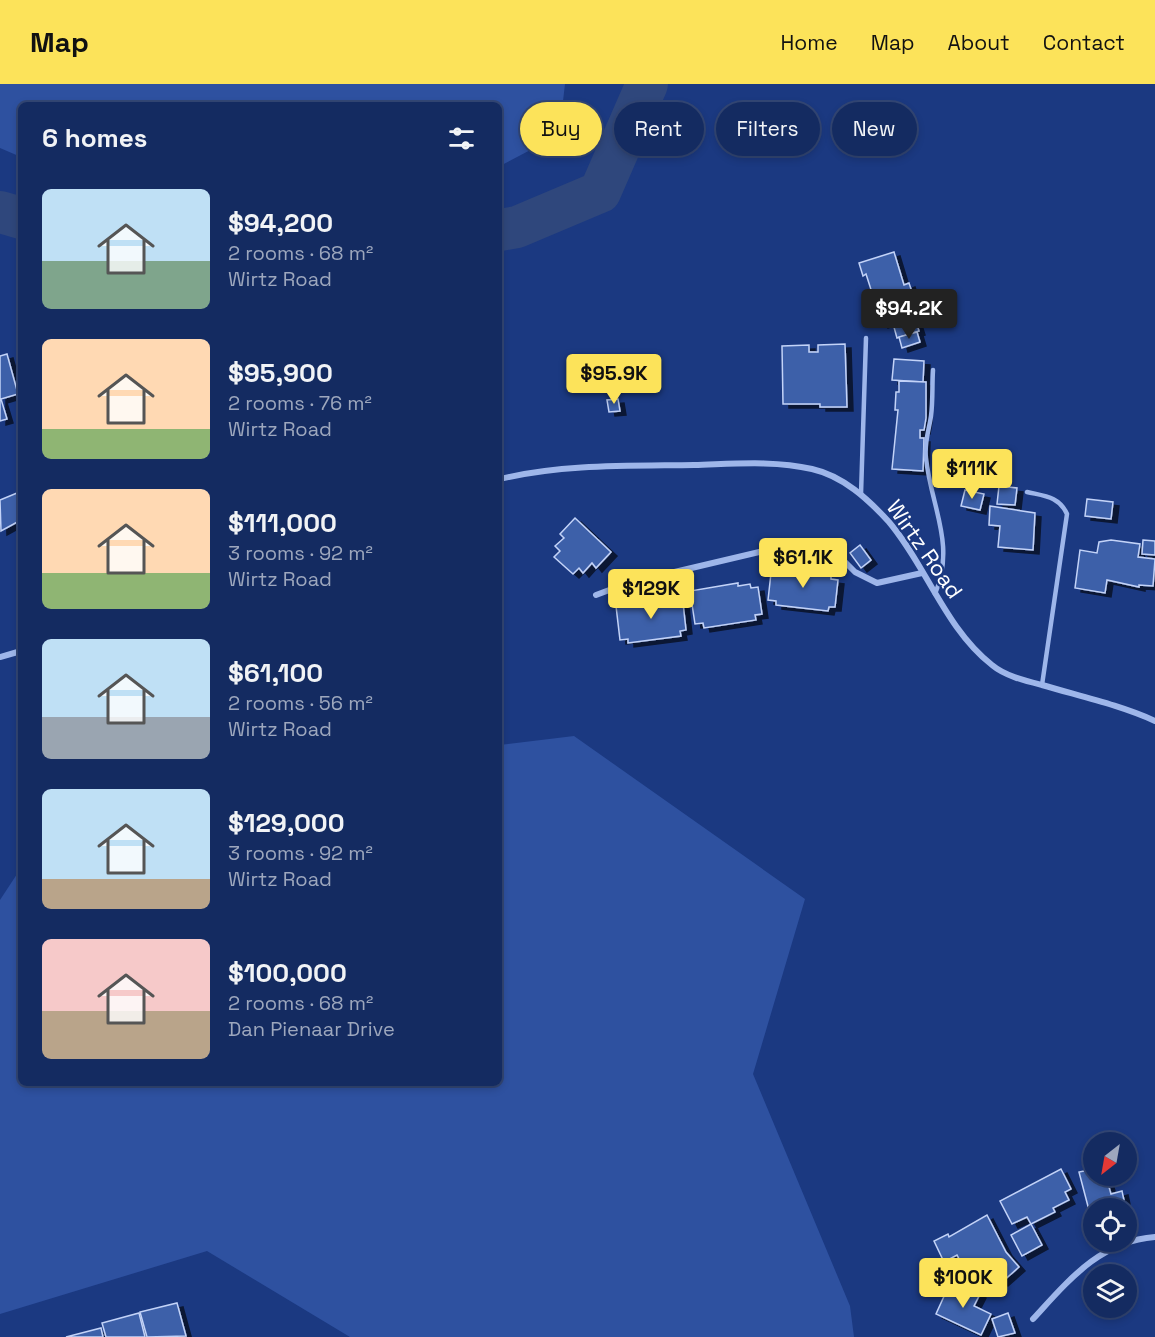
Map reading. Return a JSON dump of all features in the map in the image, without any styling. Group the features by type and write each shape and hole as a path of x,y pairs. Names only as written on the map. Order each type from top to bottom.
{"street":[{"name":"Wirtz Road","path":"502,479 576,467 782,465 813,469 839,479 861,494 891,525 957,628 994,668 1155,721"},
{"path":"596,595 628,583 802,542 818,543 831,548 855,572 878,583 921,573"},
{"path":"0,657 18,652"},
{"path":"1033,1319 1075,1273 1103,1251 1141,1238 1155,1237"}],"lane":[{"path":"861,494 866,338"},
{"path":"933,370 926,455 944,541 945,560 943,576 935,594"},
{"path":"1027,492 1053,498 1062,504 1067,514 1042,685"}],"shaded area":[{"path":"0,84 565,84 563,102 520,102 520,155 502,165 502,102 18,102 18,156 0,148"},
{"path":"574,736 805,899 753,1074 850,1306 854,1337 350,1337 207,1251 0,1314 0,900 18,873 18,1086 502,1086 502,745"}],"building":[{"path":"894,252 904,285 909,283 918,310 913,312 919,331 897,338 892,320 882,324 880,318 877,319 870,300 874,299 866,274 863,276 859,263"},
{"path":"917,332 920,342 902,348 899,337"},
{"path":"845,344 847,407 783,404 782,346 809,345 809,352 818,352 818,345"},
{"path":"7,354 18,394 1,399 7,419 0,421 0,356"},
{"path":"894,359 924,361 923,382 892,380"},
{"path":"899,381 926,382 926,418 924,430 920,430 920,438 924,438 923,471 892,469 898,410 895,410 896,392 899,392"},
{"path":"618,399 620,411 609,412 607,400"},
{"path":"999,486 1017,488 1015,505 997,504"},
{"path":"965,490 984,494 980,510 961,506"},
{"path":"17,493 18,495 18,522 1,531 0,500"},
{"path":"1087,499 1113,502 1111,519 1085,516"},
{"path":"990,506 1035,513 1033,550 998,547 1000,526 989,525"},
{"path":"575,518 611,552 596,568 592,563 583,573 579,568 573,574 554,557 560,551 555,546 564,538 560,534"},
{"path":"1111,540 1140,544 1138,557 1155,559 1153,586 1139,585 1139,587 1107,580 1105,593 1075,588 1080,550 1097,553 1099,542"},
{"path":"1143,540 1155,541 1155,555 1142,554"},
{"path":"860,545 871,560 861,568 850,553"},
{"path":"792,567 819,570 819,574 838,580 835,607 829,607 828,611 776,605 776,601 768,600 771,573 779,573 779,570 791,571"},
{"path":"738,583 738,586 750,584 751,588 758,587 762,614 755,615 756,620 704,628 703,623 695,624 690,591"},
{"path":"662,598 663,602 675,600 676,604 683,603 686,630 680,631 681,636 628,643 628,639 620,640 616,606"},
{"path":"1061,1169 1071,1189 1065,1192 1069,1200 1053,1208 1055,1212 1031,1224 1027,1217 1012,1224 1000,1201"},
{"path":"1083,1171 1083,1186 1109,1186 1111,1194 1122,1191 1124,1198 1086,1198 1079,1172"},
{"path":"987,1215 1006,1252 1019,1267 1002,1282 989,1268 975,1276 971,1269 966,1272 957,1255 944,1262 934,1241 948,1234 949,1237"},
{"path":"1031,1224 1042,1245 1022,1256 1011,1235"},
{"path":"951,1281 980,1294 974,1306 991,1314 981,1335 936,1314"},
{"path":"177,1303 186,1336 147,1337 140,1312"},
{"path":"139,1313 145,1337 106,1337 102,1323"},
{"path":"1008,1313 1015,1333 998,1337 992,1319"},
{"path":"101,1328 103,1337 66,1337"}],"waterway":[{"path":"502,230 517,227 600,192 647,84"},
{"path":"0,212 18,217"}]}
